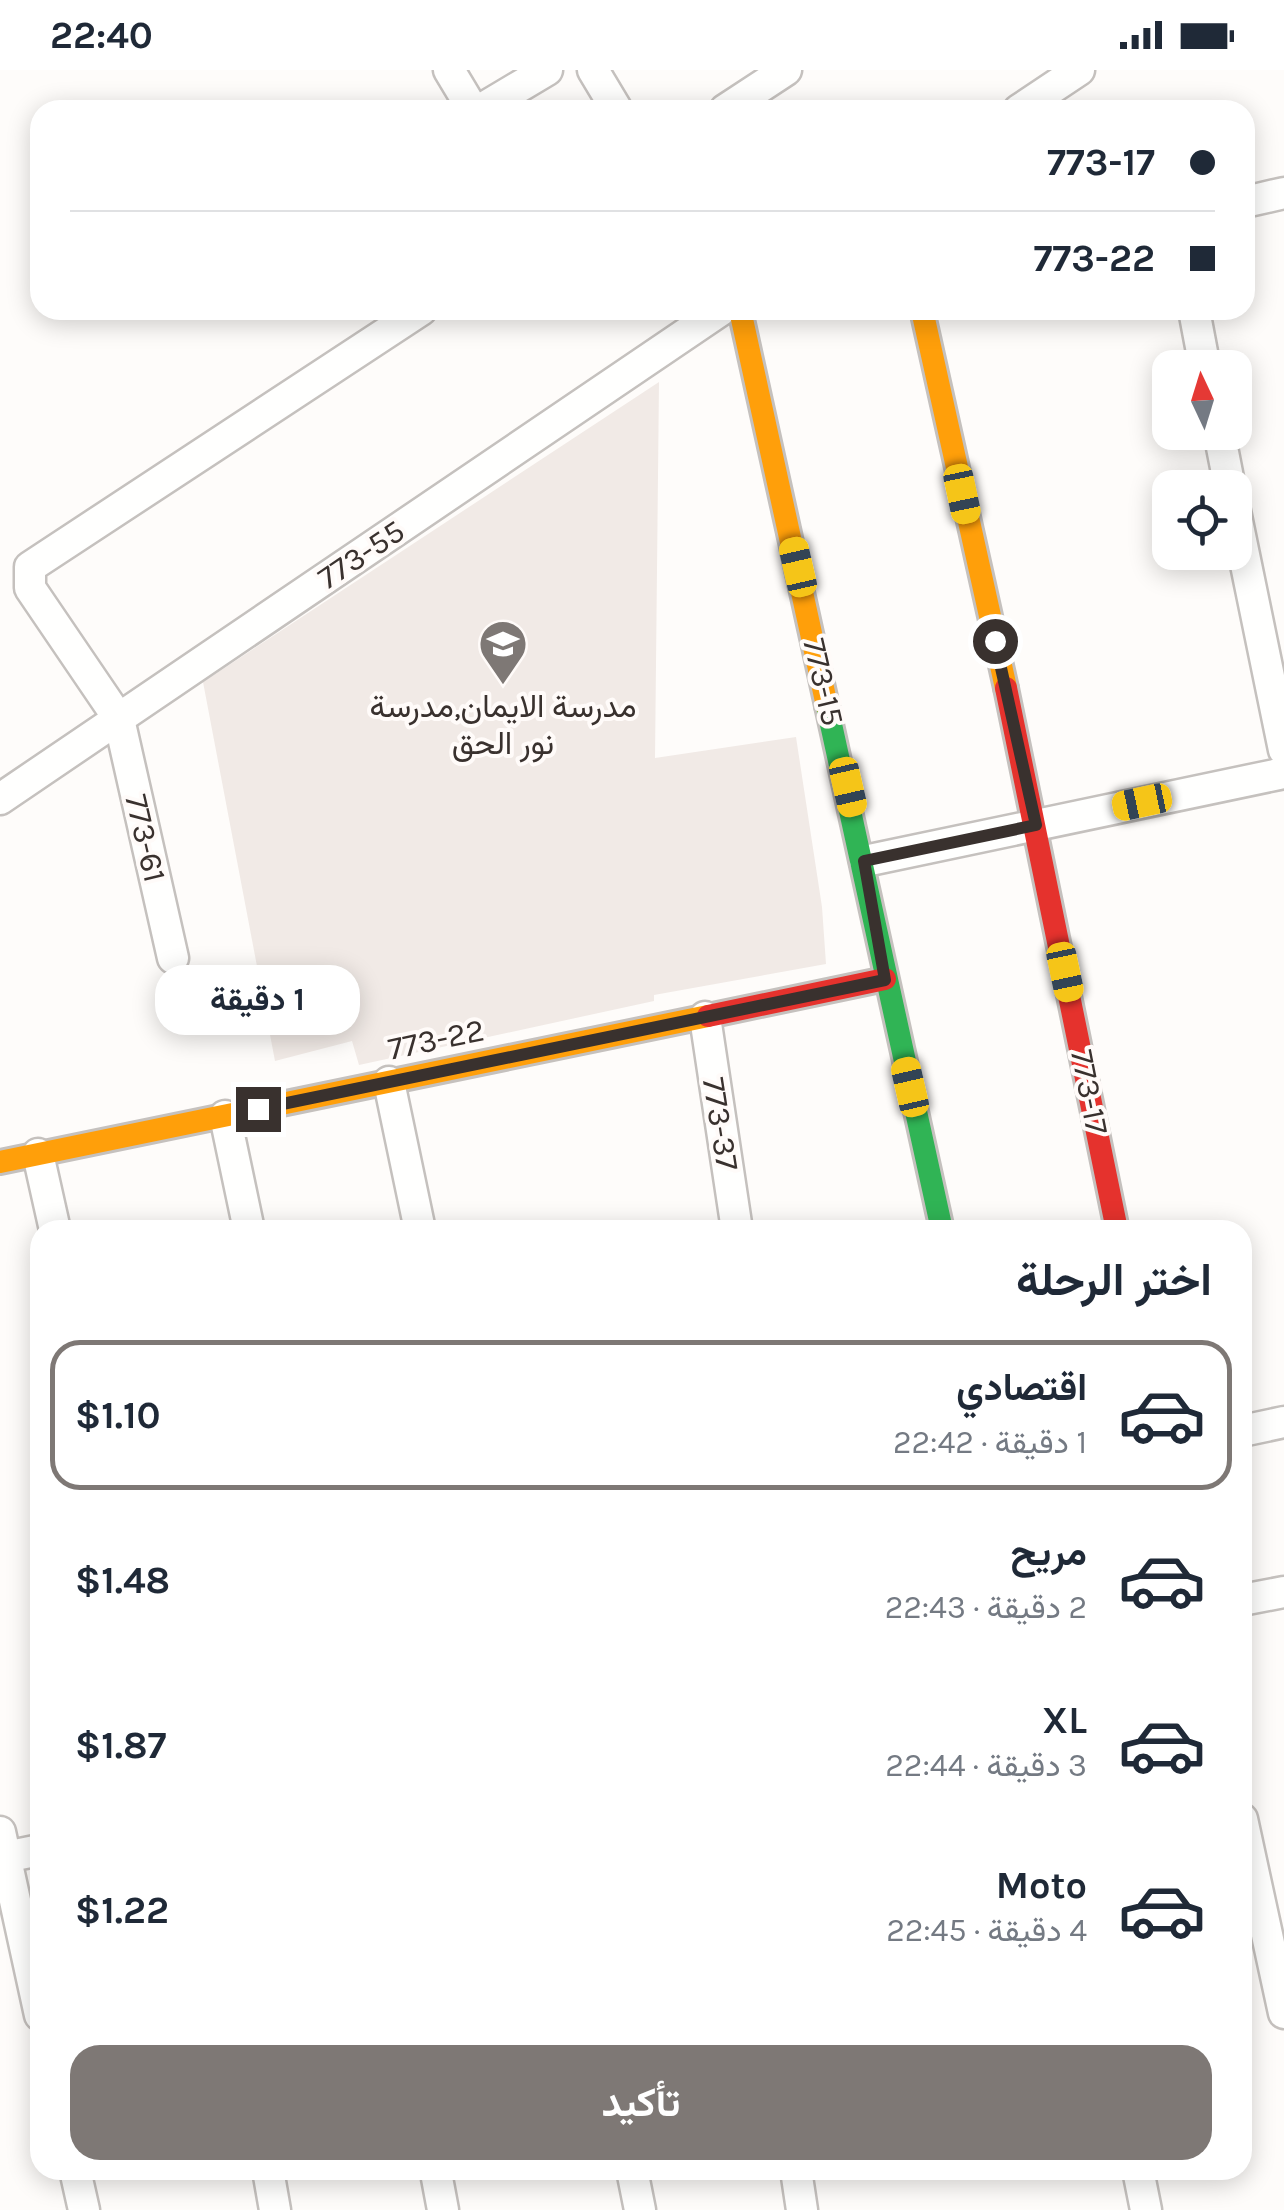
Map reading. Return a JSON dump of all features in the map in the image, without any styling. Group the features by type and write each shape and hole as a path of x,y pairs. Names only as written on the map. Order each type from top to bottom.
{"street":[{"path":"449,70 469,100"},
{"path":"494,100 547,70"},
{"path":"592,70 611,100"},
{"path":"740,100 786,70"},
{"path":"1035,100 1079,70"},
{"path":"1255,200 1284,193"},
{"path":"118,718 30,588 30,567 406,320"},
{"name":"773-55","path":"0,799 706,320"},
{"name":"773-15","path":"742,320 940,1220"},
{"name":"773-17","path":"924,320 1036,825 1115,1220"},
{"path":"1196,320 1202,350"},
{"path":"1247,570 1284,750"},
{"name":"773-61","path":"118,718 173,958"},
{"path":"864,861 1284,772"},
{"name":"773-22","path":"0,1162 885,980"},
{"name":"773-37","path":"705,1018 736,1220"},
{"path":"389,1082 418,1220"},
{"path":"225,1116 247,1220"},
{"path":"38,1154 53,1220"},
{"path":"1252,1428 1284,1422"},
{"path":"1252,1598 1284,1592"},
{"path":"1252,1842 1270,1882 1284,2013"},
{"path":"30,1850 2,1849 30,1971"},
{"path":"77,2180 84,2210"},
{"path":"270,2180 275,2210"},
{"path":"437,2180 443,2210"},
{"path":"634,2180 640,2210"},
{"path":"798,2180 802,2210"},
{"path":"1140,2180 1146,2210"}],"shaded area":[{"path":"659,382 655,758 796,737 822,907 826,964 654,995 654,1001 359,1065 352,1041 275,1061 203,682"}],"traffic: fast":[{"path":"827,706 940,1220"}],"traffic: slow":[{"path":"742,320 827,706"},
{"path":"924,320 1006,688"},
{"path":"0,1162 708,1016"}],"traffic: jam":[{"path":"1006,688 1115,1220"},
{"path":"708,1016 885,979"}],"place":[{"name":"مدرسة الايمان,مدرسة نور الحق","path":"503,686"}],"route":[{"path":"258,1109 885,980 864,861 1036,825 995,641"}]}
